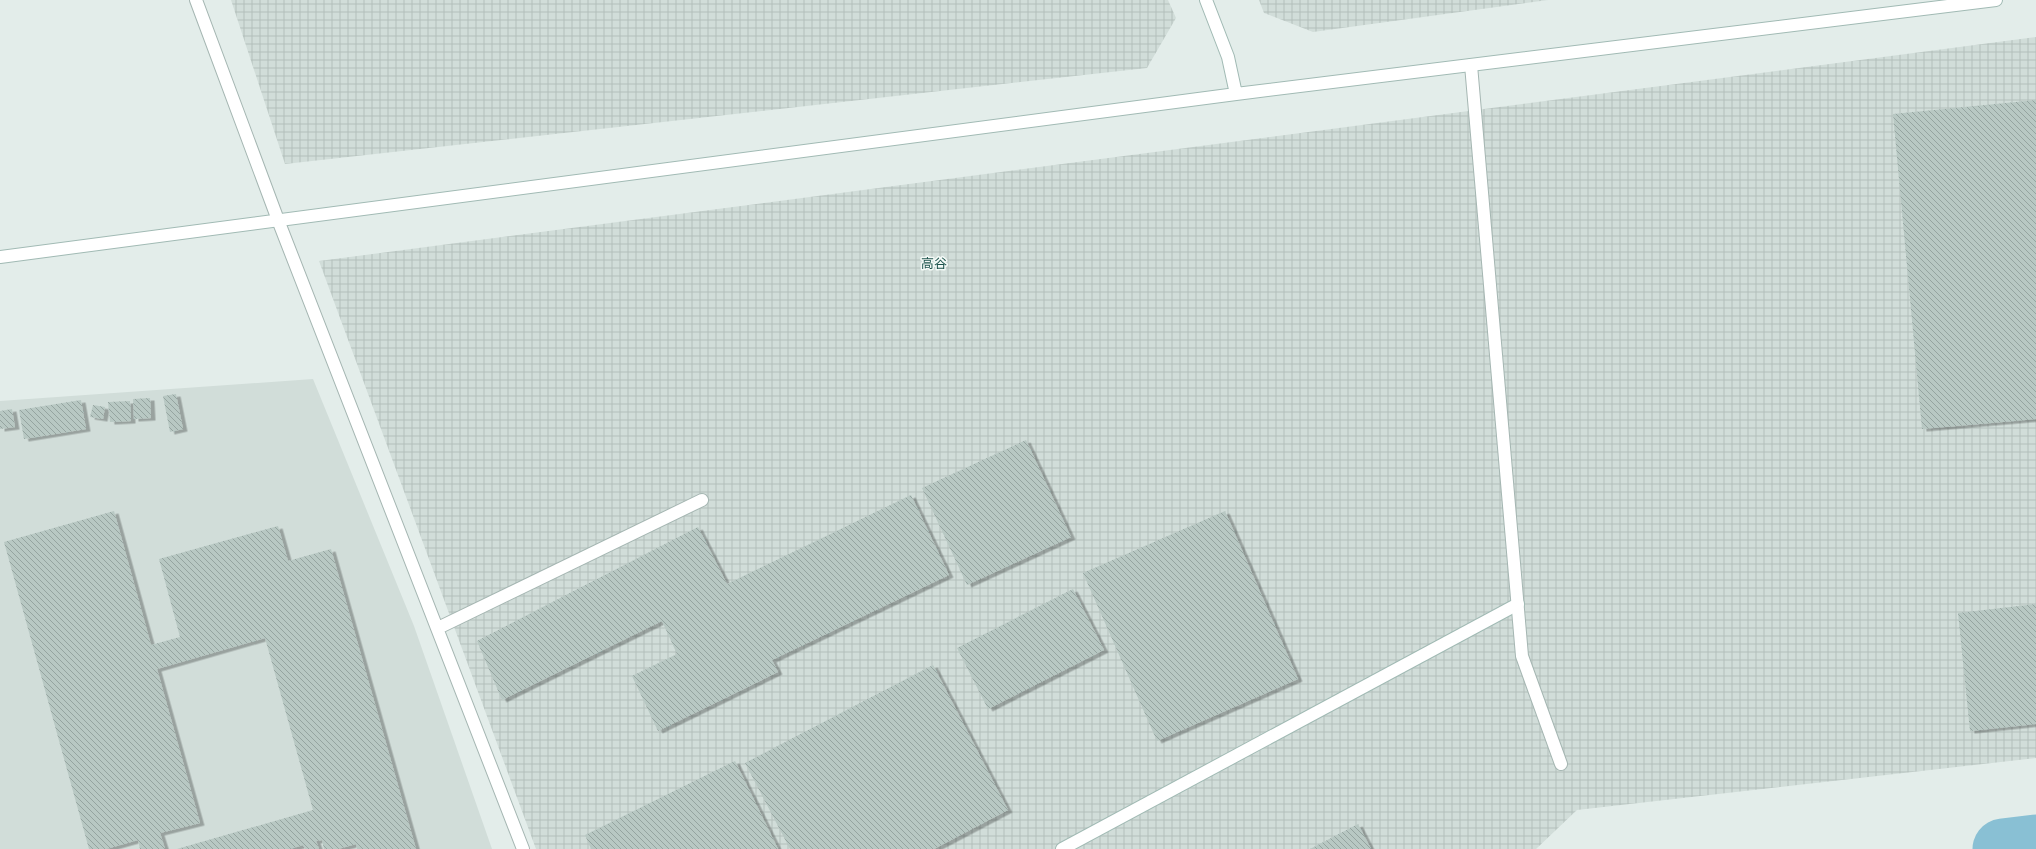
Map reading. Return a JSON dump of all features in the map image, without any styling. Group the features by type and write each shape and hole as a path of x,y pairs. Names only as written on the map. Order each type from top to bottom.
{"street":[{"path":"196,0 278,220 523,849"},
{"path":"1206,0 1228,57 1236,94"},
{"path":"0,257 1236,94 1996,0"},
{"path":"1471,65 1522,656 1561,764"},
{"path":"438,628 702,500"},
{"path":"1062,849 1518,604"}],"shaded area":[{"path":"231,0 1168,0 1176,18 1147,68 285,164"},
{"path":"1259,0 1548,0 1313,32 1264,13"},
{"path":"2036,37 2036,758 1577,810 1536,849 536,849 319,261"},
{"path":"313,379 414,626 492,849 0,849 0,401"}],"building":[{"path":"2036,100 2036,419 1922,429 1893,114"},
{"path":"176,394 183,429 170,432 163,396"},
{"path":"150,398 151,418 134,419 133,399"},
{"path":"81,400 86,429 24,439 19,410"},
{"path":"130,401 131,421 110,422 108,402"},
{"path":"93,405 105,407 103,419 90,417"},
{"path":"12,409 15,427 0,429 0,411"},
{"path":"1026,440 1071,537 967,585 922,488"},
{"path":"911,495 949,575 772,660 778,672 658,731 632,676 677,654 662,621 502,700 477,641 698,527 727,584"},
{"path":"114,511 151,645 180,637 159,559 278,526 288,561 331,549 416,849 357,849 356,844 338,849 324,849 322,840 316,841 319,849 305,849 303,845 290,849 177,849 313,810 265,638 157,669 200,823 160,833 165,849 140,849 138,840 106,849 89,849 4,542"},
{"path":"1225,511 1298,679 1157,741 1083,573"},
{"path":"1073,589 1104,650 988,709 957,648"},
{"path":"2036,604 2036,724 1970,731 1958,613"},
{"path":"933,665 1008,810 934,849 790,849 745,763"},
{"path":"735,761 778,849 591,849 585,835"},
{"path":"1358,824 1371,849 1310,849"}],"waterway":[{"path":"2003,849 2036,845"}],"district":[{"name":"高谷","path":"934,263"}]}
